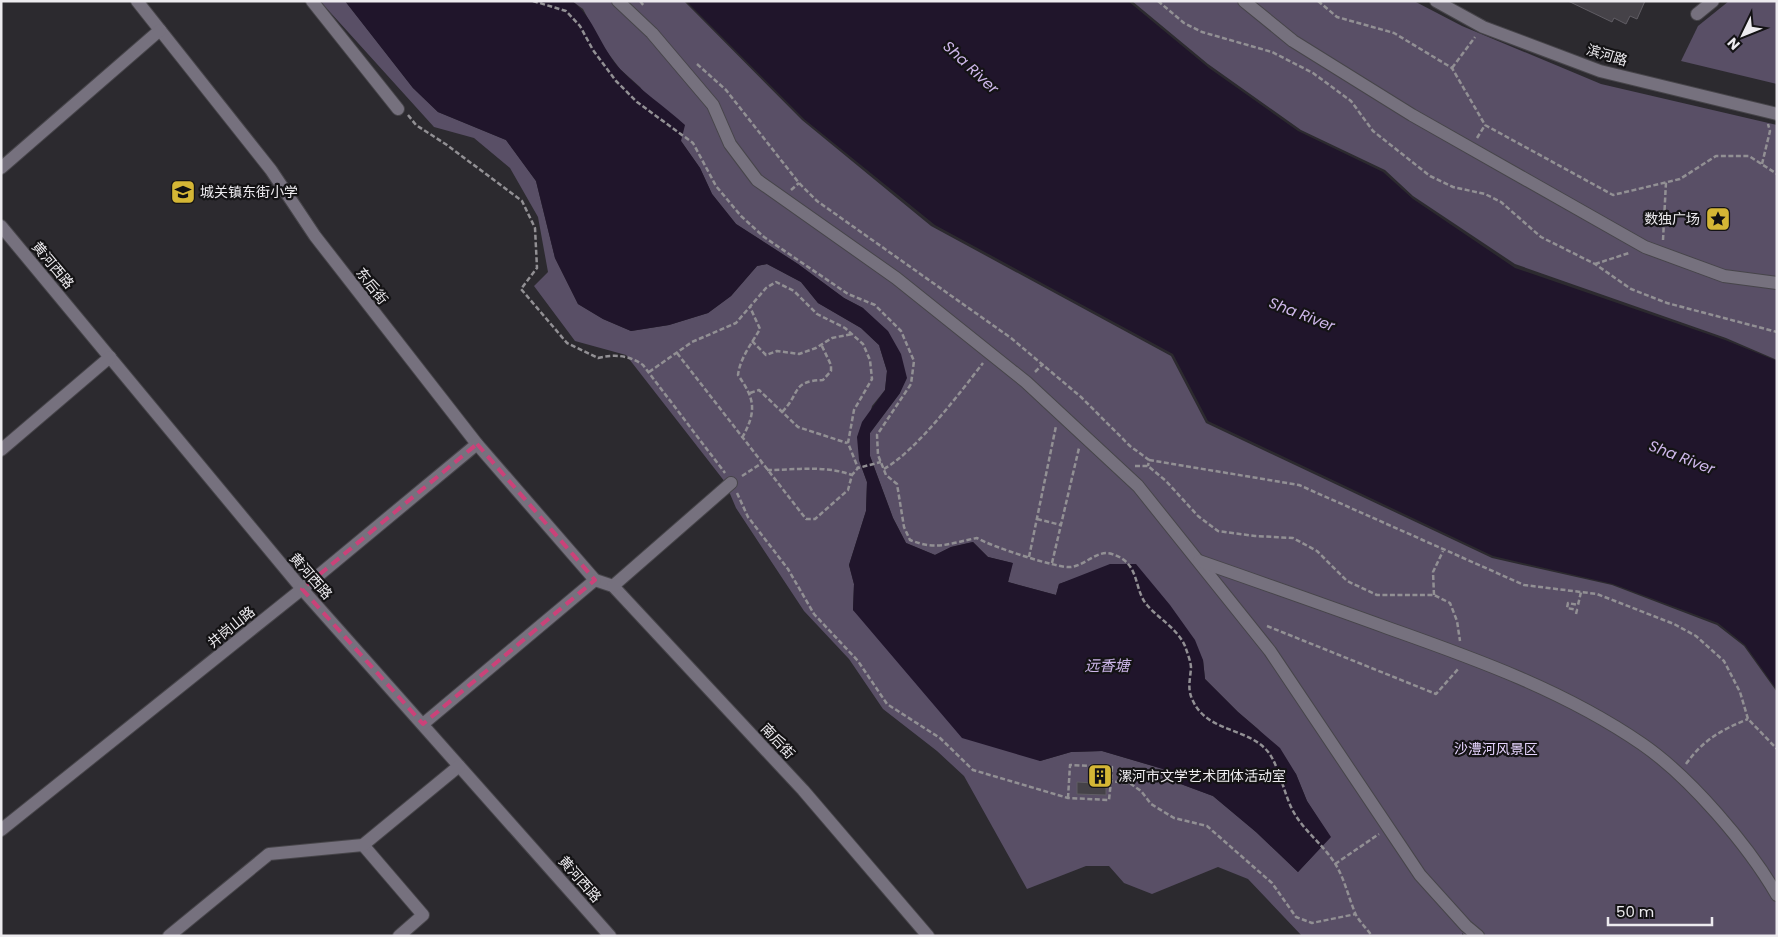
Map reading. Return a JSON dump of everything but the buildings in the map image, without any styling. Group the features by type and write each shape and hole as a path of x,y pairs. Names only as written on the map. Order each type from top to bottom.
{"street":[{"name":"东后街","path":"137,1 271,170 315,236 477,444 595,580"},
{"path":"312,1 398,109"},
{"path":"618,1 652,33 713,105 730,144 758,180 896,278 991,354 1083,433 1138,486 1270,651 1420,875 1466,926 1478,936"},
{"path":"1244,1 1293,41 1412,115 1645,247 1724,276 1777,283"},
{"name":"滨河路","path":"1436,1 1483,27 1600,71 1772,113"},
{"path":"1696,14 1712,1"},
{"path":"1,168 160,30"},
{"name":"黄河西路","path":"1,226 302,589 610,936"},
{"path":"1,450 110,357"},
{"name":"井岗山路","path":"1,830 302,589 477,444"},
{"path":"613,586 731,484"},
{"path":"1199,561 1463,654 1566,699 1642,744 1679,774 1744,847 1777,896"},
{"path":"423,724 595,580"},
{"name":"南后街","path":"595,580 613,586 803,790 928,936"},
{"path":"169,936 269,854 363,845 459,766"},
{"path":"363,845 423,915 399,936"}],"path":[{"path":"533,1 566,11 580,26 593,50 616,81 637,102 693,143 716,186 741,216 764,237 848,294 875,305 901,331 914,361 911,384 877,435 878,455 886,475 897,484 904,527 910,540 925,546 942,547 977,538 993,547 1068,568 1085,564 1094,556 1111,553 1136,574 1140,592 1146,604 1176,632 1184,645 1191,666 1188,685 1192,701 1201,714 1216,726 1234,730 1258,743 1269,754 1292,810 1304,828 1335,864 1356,914 1372,936"},
{"path":"640,1 645,7"},
{"path":"1158,1 1184,23 1202,32 1272,52 1313,72 1351,101 1373,131 1430,176 1453,187 1485,194 1501,202 1541,237 1595,264 1630,290 1667,303 1777,332"},
{"path":"1318,1 1337,17 1394,33 1452,68 1485,125 1613,194 1680,179 1716,156 1749,156 1777,174"},
{"path":"1452,68 1483,27"},
{"path":"696,63 726,90 793,175 817,201 1011,338 1081,397 1130,446 1149,460 1299,485 1443,551 1524,585 1597,594 1651,614 1696,636 1724,661 1740,692 1748,719 1777,749"},
{"path":"398,109 405,112 416,125 447,145 522,201 534,228 537,268 521,289 567,343 598,358 612,354 634,358 649,372 721,466 748,517 788,569 814,614 858,661 887,704 940,738 973,770 1068,798 1109,800 1112,767 1070,765 1068,798"},
{"path":"1762,164 1770,131 1772,113"},
{"path":"1662,254 1666,182"},
{"path":"1595,264 1645,247"},
{"path":"649,372 692,342 736,323 766,288 776,282 794,291 816,314 845,328 862,344 870,360 872,379 854,410 848,443 858,468"},
{"path":"742,438 749,425 753,403 750,393 738,375 748,346 760,329 759,321 750,307"},
{"path":"752,342 766,355 777,351 799,354 832,338 852,334"},
{"path":"782,412 794,397 800,385 807,380 823,380 830,372 831,365 821,344"},
{"path":"677,353 806,519 815,518 848,490 852,475 858,468 881,462"},
{"path":"884,469 898,461 956,398 991,354"},
{"path":"750,393 759,390 798,427 848,443"},
{"path":"1029,557 1059,412"},
{"path":"1052,563 1083,433"},
{"path":"1148,466 1149,460"},
{"path":"731,484 762,464"},
{"path":"767,470 817,468 841,471 852,475"},
{"path":"1037,519 1061,525"},
{"path":"1434,595 1433,572 1443,551"},
{"path":"1576,614 1577,610 1567,608 1568,603 1578,605 1581,592"},
{"path":"1679,774 1697,748 1724,729 1748,719"},
{"path":"1111,781 1131,784 1142,791 1151,804 1174,818 1207,826 1272,883 1296,917 1312,923 1356,914"},
{"path":"1335,864 1388,828"}],"highlighted area":[{"path":"477,444 595,580 423,724 302,589"}],"green space":[{"name":"沙澧河风景区","path":"320,1 345,1 413,88 438,112 506,140 536,181 555,258 578,304 603,319 631,331 669,325 708,313 731,296 757,266 767,264 801,282 818,303 861,328 879,345 887,371 885,390 872,406 859,460 867,482 866,511 849,565 854,584 853,610 1040,761 1071,752 1102,751 1163,769 1178,783 1213,796 1256,832 1298,872 1330,837 1307,801 1296,774 1258,729 1205,679 1203,660 1077,578 1059,584 1056,595 1008,582 1012,563 988,557 973,542 951,547 935,555 906,543 893,518 870,456 870,433 900,393 863,308 844,298 798,264 736,224 712,194 700,168 681,141 640,87 620,69 602,45 583,9 572,1 684,1 802,120 931,226 1171,356 1206,423 1492,558 1612,585 1717,625 1744,646 1777,692 1777,936 1465,936 1462,933 1462,936 1302,936 1248,879 1218,867 1152,894 1124,883 1109,866 1086,866 1027,889 964,776 937,751 883,709 849,659 804,611 736,508 725,482 626,355 575,341 534,286 548,272 538,217 510,168 474,138 434,127"},
{"path":"1132,1 1414,1 1462,26 1601,84 1777,125 1777,360 1726,338 1515,264 1413,196 1385,170 1301,130 1208,64"},
{"path":"1729,1 1777,1 1777,84 1681,61 1698,26"}],"water":[{"name":"远香塘","path":"345,1 572,1 592,24 608,53 621,70 685,125 681,141 700,168 712,194 736,224 798,264 844,298 863,308 888,331 901,354 907,378 900,393 870,433 870,456 893,518 906,543 935,555 951,547 973,542 988,557 1013,563 1008,582 1056,595 1059,584 1110,564 1136,564 1170,605 1195,640 1203,660 1205,679 1238,712 1280,748 1296,774 1307,801 1331,837 1298,872 1256,832 1213,796 1178,783 1163,769 1102,751 1071,752 1040,761 962,738 853,610 854,584 849,565 866,511 867,482 859,460 857,437 862,422 885,390 887,371 879,345 861,328 818,303 801,282 767,264 757,266 731,296 708,313 669,325 631,331 603,319 578,304 555,258 536,181 506,140 438,112 413,88"},
{"name":"Sha River","path":"686,1 1128,1 1209,68 1298,131 1383,172 1413,199 1515,268 1725,340 1777,361 1777,690 1745,645 1718,623 1613,584 1493,556 1208,421 1173,354 935,225 804,119"}],"place":[{"name":"城关镇东街小学","path":"183,192"},
{"name":"数独广场","path":"1718,219"},
{"name":"漯河市文学艺术团体活动室","path":"1100,776"}]}
